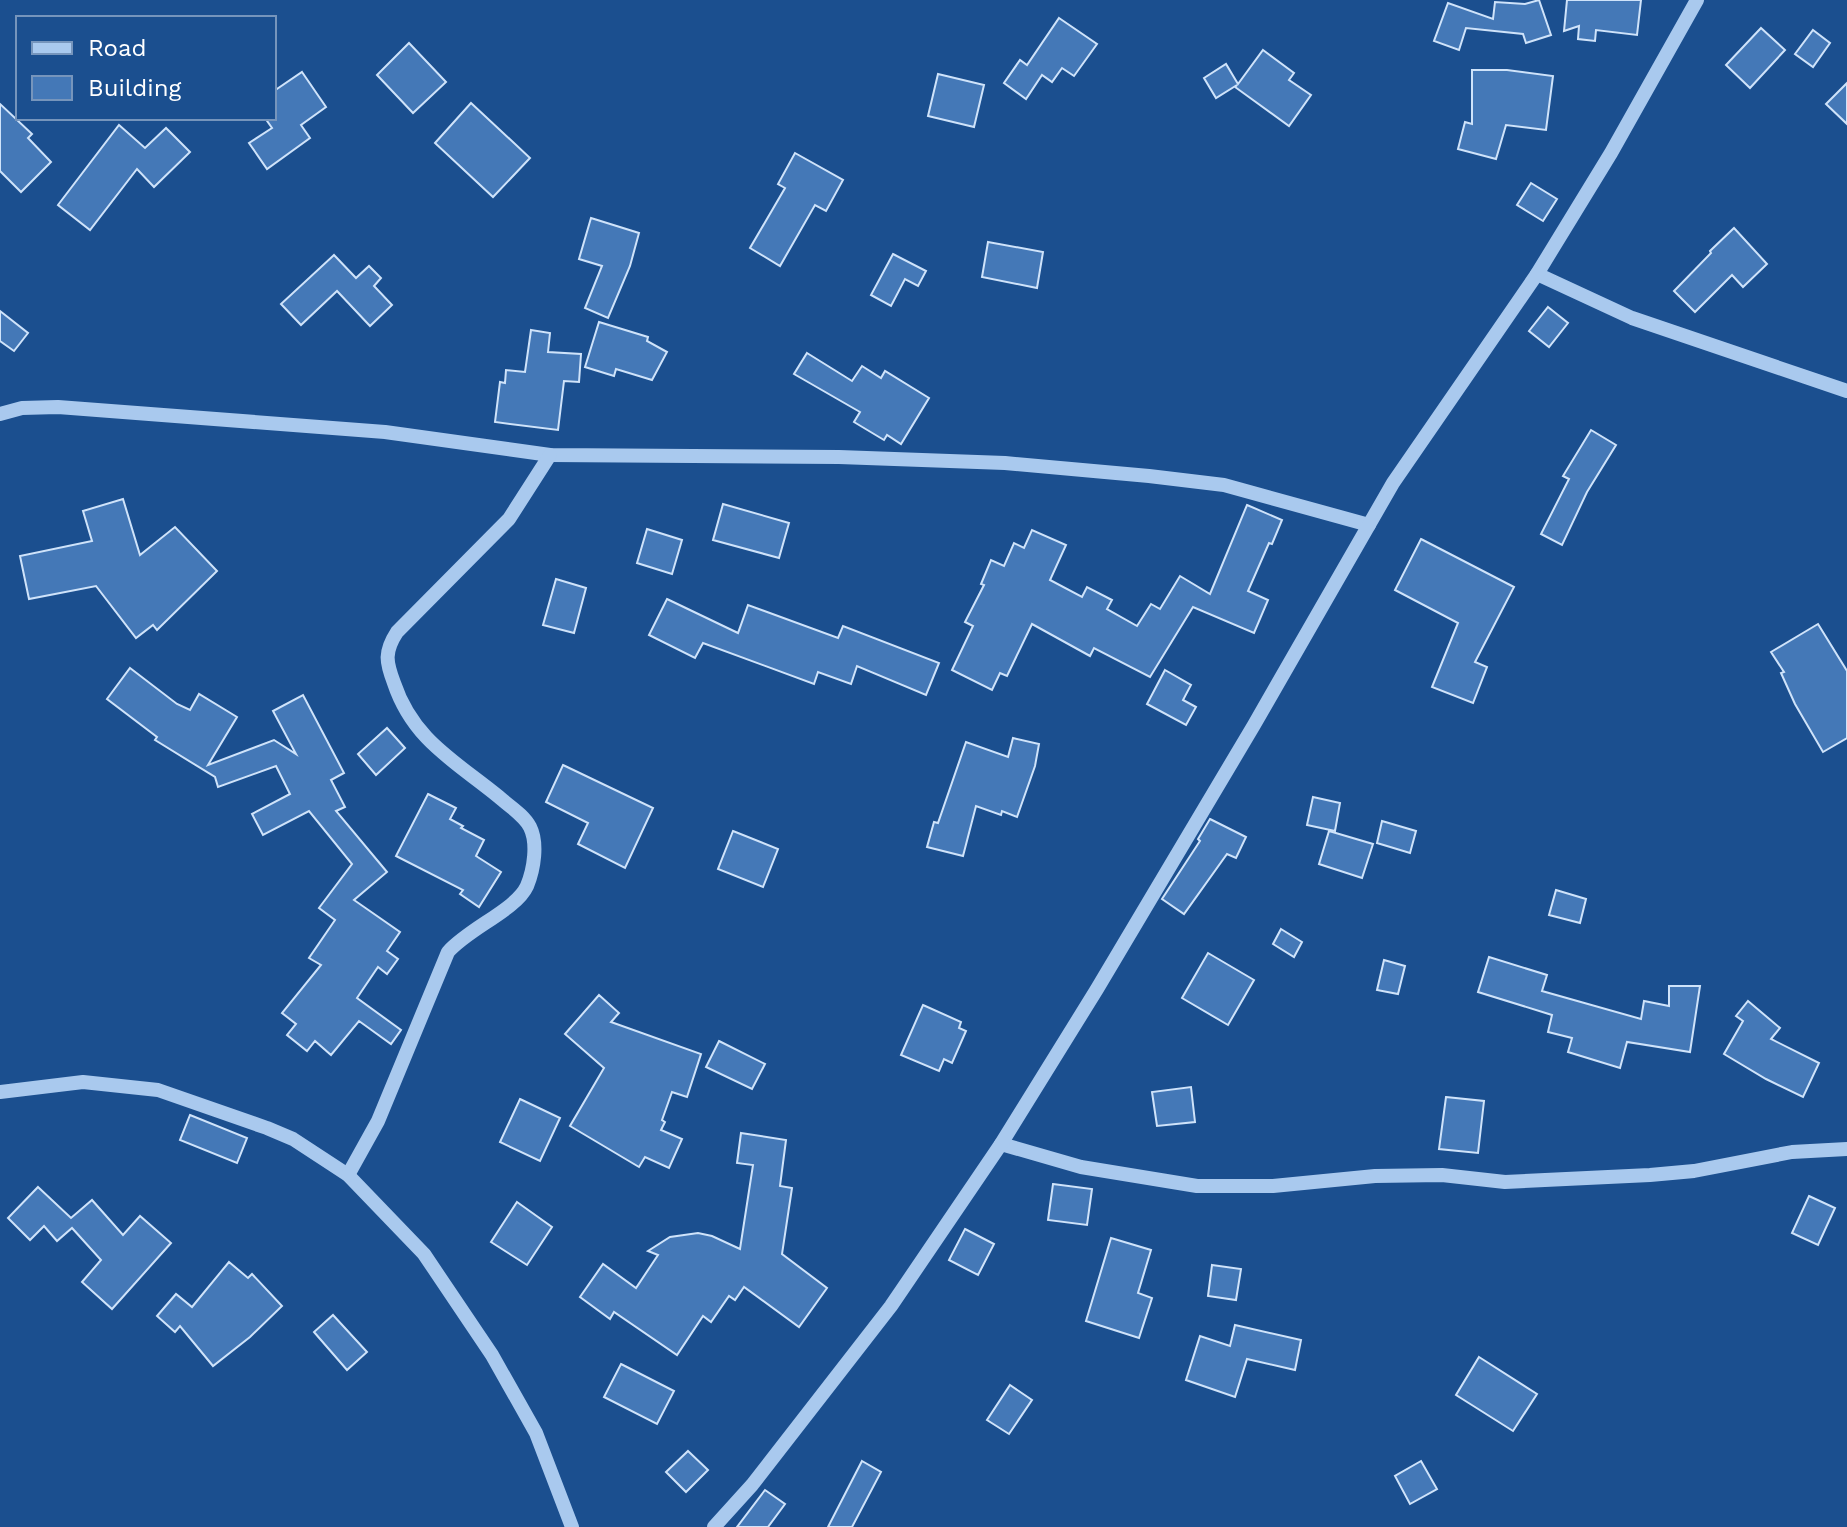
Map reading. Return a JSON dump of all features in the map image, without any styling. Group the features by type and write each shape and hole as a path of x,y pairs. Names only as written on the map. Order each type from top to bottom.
{"street":[{"path":"714,1527 752,1485 891,1306 1001,1144 1175,857 1393,483 1537,274 1611,153 1697,0"},
{"path":"1537,274 1632,318 1847,391"},
{"path":"0,414 22,408 58,407 308,425 385,432 550,455 839,457 1005,463 1224,485 1369,525"},
{"path":"348,1175 378,1121 448,952 461,937 511,906 526,888 533,867 534,839 529,824 459,768 417,730 406,714 388,666 388,646 397,632 509,519 550,455"},
{"path":"0,1092 83,1082 158,1090 293,1139 348,1175 424,1254 492,1355 536,1433 572,1527"},
{"path":"1001,1144 1081,1167 1197,1186 1273,1186 1375,1176 1442,1175 1505,1182 1650,1175 1694,1171 1792,1152 1847,1149"}],"building":[{"path":"1539,0 1551,35 1526,43 1523,34 1466,28 1459,50 1434,41 1448,3 1493,19 1495,2 1525,4"},
{"path":"1567,0 1641,0 1637,35 1596,30 1595,41 1578,39 1579,26 1564,31"},
{"path":"1059,18 1097,44 1074,76 1062,68 1052,82 1042,75 1026,99 1004,83 1020,60 1027,65"},
{"path":"1761,28 1785,50 1750,88 1726,65"},
{"path":"1813,30 1830,43 1813,67 1795,54"},
{"path":"409,43 446,82 413,113 377,75"},
{"path":"1263,50 1294,73 1289,80 1311,95 1289,126 1235,87 1237,85 1216,98 1204,78 1226,64 1238,84"},
{"path":"1472,70 1507,70 1553,76 1546,130 1506,125 1496,159 1458,149 1465,122 1472,124"},
{"path":"302,72 326,107 301,125 310,138 267,169 249,143 272,128 266,120 276,120 276,90"},
{"path":"938,74 984,85 974,127 928,116"},
{"path":"1847,83 1847,124 1826,104"},
{"path":"471,103 530,158 493,197 435,143"},
{"path":"0,104 32,134 28,138 51,162 21,192 0,171"},
{"path":"119,125 145,148 166,128 190,152 154,187 137,169 90,230 58,205"},
{"path":"795,153 843,180 826,211 815,205 780,266 750,248 785,188 778,184"},
{"path":"1531,183 1557,199 1543,221 1517,205"},
{"path":"591,218 639,233 630,266 608,318 585,308 602,266 579,259"},
{"path":"1734,228 1767,264 1743,287 1732,275 1695,312 1674,291"},
{"path":"988,242 1043,252 1037,288 982,277"},
{"path":"893,254 926,271 918,286 905,279 891,306 871,295"},
{"path":"334,255 356,278 369,266 381,278 374,286 392,305 370,326 337,291 301,325 281,304"},
{"path":"1548,307 1568,323 1549,347 1529,331"},
{"path":"0,311 28,333 14,351 0,341"},
{"path":"599,322 648,337 647,341 667,352 652,380 616,369 614,376 585,367"},
{"path":"531,330 550,333 548,352 581,354 579,382 564,381 558,430 495,422 500,382 505,383 506,370 525,372"},
{"path":"807,353 852,381 862,366 881,378 885,371 929,398 901,444 887,435 884,440 854,422 860,412 794,374"},
{"path":"1591,430 1616,445 1587,492 1562,545 1541,534 1569,479 1563,476"},
{"path":"123,499 140,555 175,527 217,571 157,630 153,625 136,638 96,586 29,599 20,556 92,541 83,511"},
{"path":"723,504 789,523 779,558 713,540"},
{"path":"1247,505 1282,520 1248,591 1268,600 1254,633 1193,607 1150,677 1094,648 1090,656 1032,624 1007,676 1000,673 992,690 952,670 973,626 965,622 984,585 981,584 991,560 1004,566 1014,543 1024,548 1032,530 1066,545 1050,580 1082,597 1087,587 1112,600 1107,609 1137,626 1151,604 1160,609 1180,576 1210,594"},
{"path":"647,529 682,540 672,574 637,563"},
{"path":"1421,539 1514,587 1475,662 1487,667 1473,703 1432,687 1458,623 1395,590"},
{"path":"556,579 586,588 574,633 543,625"},
{"path":"667,599 738,633 748,605 838,638 843,626 939,663 926,695 857,666 851,684 818,672 814,684 703,643 695,658 649,635"},
{"path":"1818,624 1847,671 1847,738 1823,752 1795,704 1781,673 1784,672 1771,652"},
{"path":"130,668 177,704 190,710 199,694 237,717 208,765 274,740 296,754 273,711 303,695 344,773 331,780 345,807 336,811 387,872 354,900 400,932 387,951 398,959 387,974 378,967 357,998 401,1030 391,1044 359,1021 331,1055 315,1041 307,1051 287,1035 296,1024 282,1013 321,965 309,958 335,920 319,908 352,864 309,811 263,835 252,814 290,794 276,766 218,787 215,777 155,740 157,737 107,699"},
{"path":"1165,670 1191,685 1183,700 1196,707 1186,725 1147,704"},
{"path":"387,728 405,748 376,775 358,754"},
{"path":"1013,738 1039,744 1035,766 1017,817 976,806 963,856 927,847 966,742 1008,757"},
{"path":"563,765 653,808 625,868 578,844 588,823 546,802"},
{"path":"428,794 456,808 450,819 484,840 476,856 501,872 479,907 460,894 463,890 396,856"},
{"path":"1313,797 1340,803 1335,831 1307,825"},
{"path":"1210,819 1246,837 1236,858 1227,854 1184,914 1162,899 1200,841 1198,839"},
{"path":"1382,821 1416,831 1410,853 1377,843"},
{"path":"733,831 778,849 763,887 718,869"},
{"path":"1329,831 1373,844 1362,878 1319,864"},
{"path":"1556,890 1586,899 1580,923 1549,915"},
{"path":"1281,929 1302,942 1294,957 1273,944"},
{"path":"1208,953 1254,980 1228,1025 1182,998"},
{"path":"1489,957 1547,975 1542,991 1641,1019 1644,1001 1669,1006 1669,986 1700,986 1690,1052 1627,1042 1620,1068 1568,1052 1572,1038 1548,1032 1552,1015 1478,992"},
{"path":"1384,960 1405,966 1398,994 1377,990"},
{"path":"599,995 619,1013 611,1022 701,1054 687,1097 672,1092 662,1120 665,1122 661,1130 682,1139 669,1168 645,1157 639,1167 570,1126 604,1068 565,1034"},
{"path":"1748,1001 1780,1028 1771,1039 1819,1063 1803,1097 1724,1054 1743,1021 1736,1016"},
{"path":"923,1005 961,1022 959,1028 966,1031 952,1063 944,1059 939,1071 901,1055"},
{"path":"719,1041 765,1064 752,1089 706,1067"},
{"path":"1191,1087 1195,1122 1157,1126 1152,1092"},
{"path":"1446,1097 1484,1101 1478,1153 1439,1149"},
{"path":"520,1099 560,1118 540,1161 500,1142"},
{"path":"190,1115 247,1138 237,1163 180,1140"},
{"path":"741,1133 786,1140 780,1186 792,1188 782,1254 827,1288 799,1327 744,1287 735,1300 729,1296 711,1322 703,1316 677,1355 614,1312 610,1319 580,1297 603,1264 636,1288 658,1255 648,1251 670,1237 698,1233 740,1249 753,1165 737,1163"},
{"path":"1053,1184 1092,1189 1087,1225 1048,1220"},
{"path":"38,1187 71,1218 92,1200 123,1235 140,1216 171,1243 112,1309 82,1282 101,1260 72,1228 57,1241 44,1226 30,1240 8,1218"},
{"path":"1809,1196 1835,1208 1818,1245 1792,1233"},
{"path":"517,1202 552,1227 527,1265 491,1242"},
{"path":"965,1229 994,1244 978,1275 949,1260"},
{"path":"1111,1238 1151,1250 1138,1293 1152,1298 1139,1338 1086,1321"},
{"path":"229,1262 248,1278 252,1274 282,1306 213,1366 180,1326 175,1332 157,1316 176,1294 192,1307"},
{"path":"1212,1265 1241,1269 1236,1300 1208,1296"},
{"path":"333,1315 367,1352 347,1370 314,1332"},
{"path":"1235,1325 1301,1340 1295,1370 1247,1359 1235,1397 1186,1380 1200,1336 1230,1346"},
{"path":"1479,1357 1537,1394 1513,1431 1456,1395"},
{"path":"621,1364 674,1391 657,1424 604,1397"},
{"path":"1010,1385 1032,1400 1009,1434 987,1420"},
{"path":"688,1451 708,1470 686,1492 666,1472"},
{"path":"862,1461 881,1472 852,1527 828,1527"},
{"path":"1421,1461 1437,1489 1410,1504 1395,1476"},
{"path":"765,1490 785,1504 768,1527 737,1527"}]}
